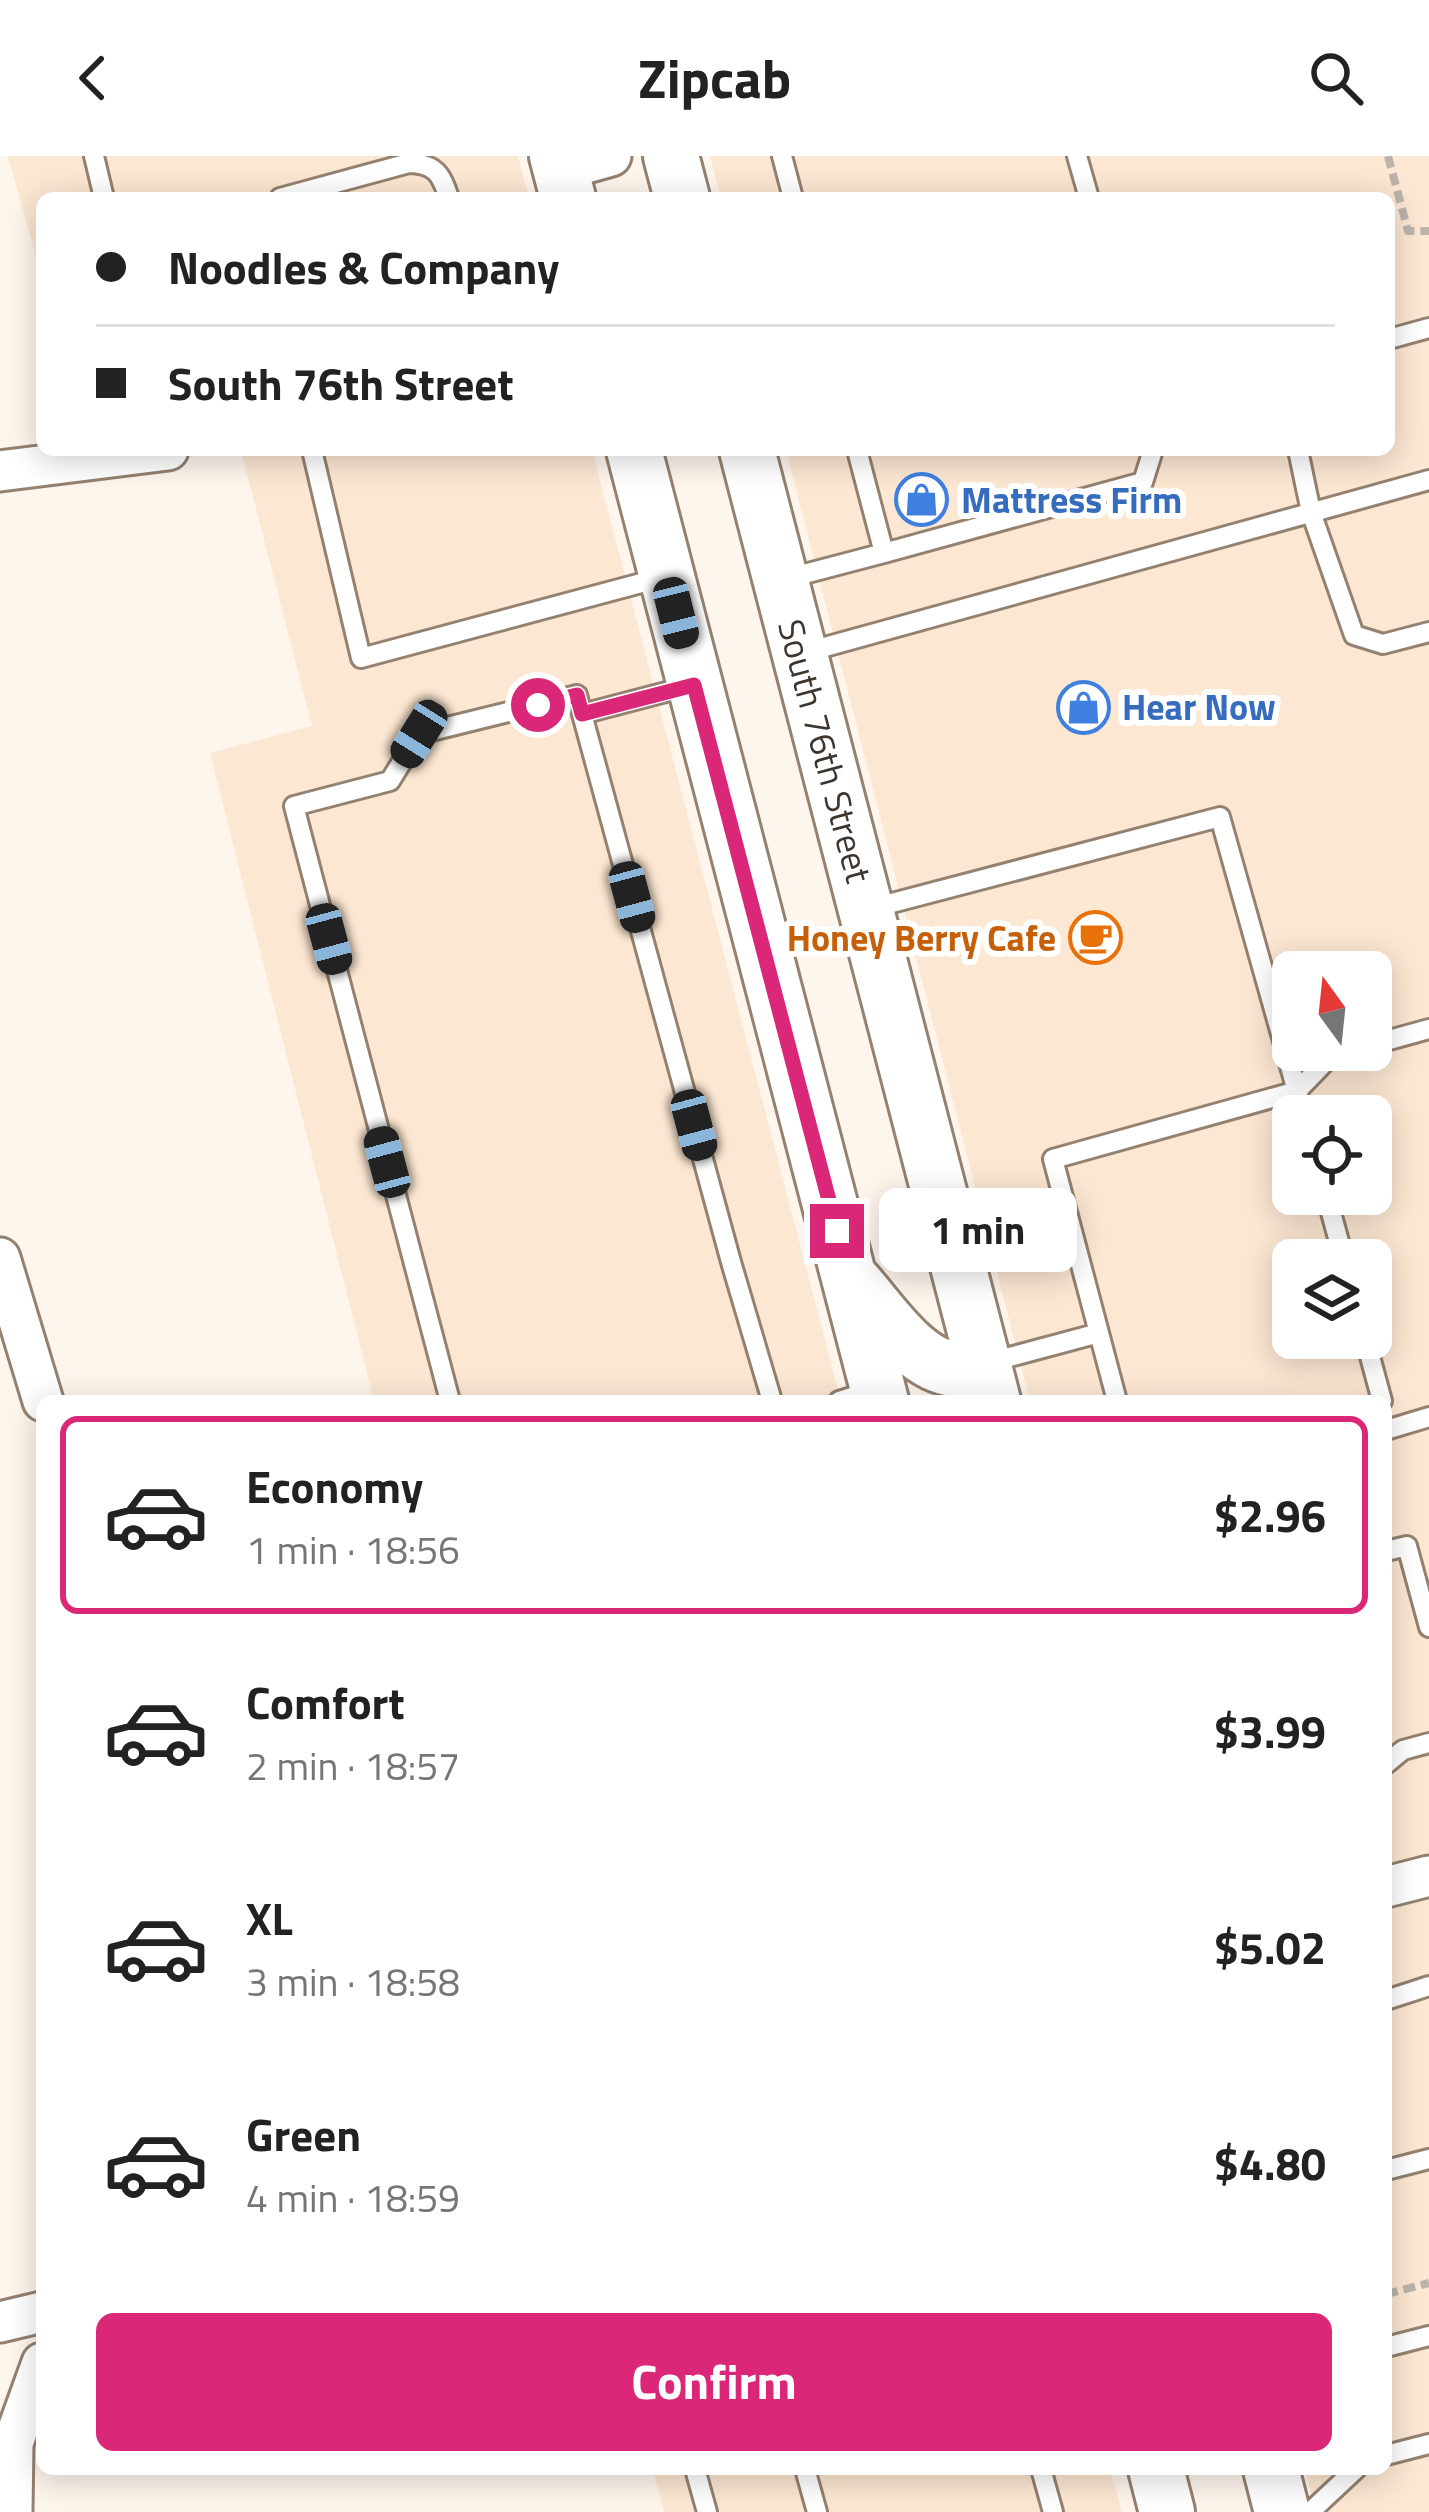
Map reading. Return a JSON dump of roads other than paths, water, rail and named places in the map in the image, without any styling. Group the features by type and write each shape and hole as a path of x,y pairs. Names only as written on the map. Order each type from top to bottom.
{"main road":[{"path":"671,156 680,192"},
{"path":"636,456 875,1395"},
{"name":"South 76th Street","path":"749,456 988,1382"},
{"path":"848,1276 917,1351 935,1363 988,1382"},
{"path":"1158,2475 1168,2512"},
{"path":"1273,2475 1282,2512"}],"street":[{"path":"0,471 119,456"},
{"path":"0,1258 41,1395"},
{"path":"1392,1885 1429,1876"},
{"path":"0,2322 36,2313"},
{"path":"12,2512 13,2443 36,2379"}],"lane":[{"path":"94,156 103,192"},
{"path":"782,156 791,192"},
{"path":"1078,156 1087,192"},
{"path":"302,192 409,163 428,164 442,175 446,192"},
{"path":"1395,337 1429,328"},
{"path":"313,456 361,658 666,576"},
{"path":"859,456 884,553"},
{"path":"781,580 1143,482 1151,456"},
{"path":"1299,456 1312,512 1354,634 1383,644 1429,632"},
{"path":"800,653 1429,480"},
{"path":"582,714 694,685"},
{"path":"448,1395 294,806 390,781 419,734 577,695 770,1395"},
{"path":"867,910 1220,817 1299,1095"},
{"path":"1392,1039 1429,1029"},
{"path":"1116,1395 1053,1159 1298,1090 1316,1071"},
{"path":"988,1382 1099,1333"},
{"path":"1371,1359 1380,1395"},
{"path":"1392,1424 1429,1418"},
{"path":"1392,1550 1407,1546 1429,1627"},
{"path":"1392,1759 1403,1750 1429,1743"},
{"path":"1392,1998 1429,1986"},
{"path":"1392,2168 1429,2159"},
{"path":"1392,2345 1429,2336"},
{"path":"1392,2454 1429,2444"},
{"path":"697,2475 707,2512"},
{"path":"807,2475 817,2512"},
{"path":"1042,2475 1053,2512"},
{"path":"1310,2512 1350,2475"}],"place":[{"name":"Mattress Firm","path":"922,500"},
{"name":"Hear Now","path":"1083,707"},
{"name":"Honey Berry Cafe","path":"1095,938"}]}
